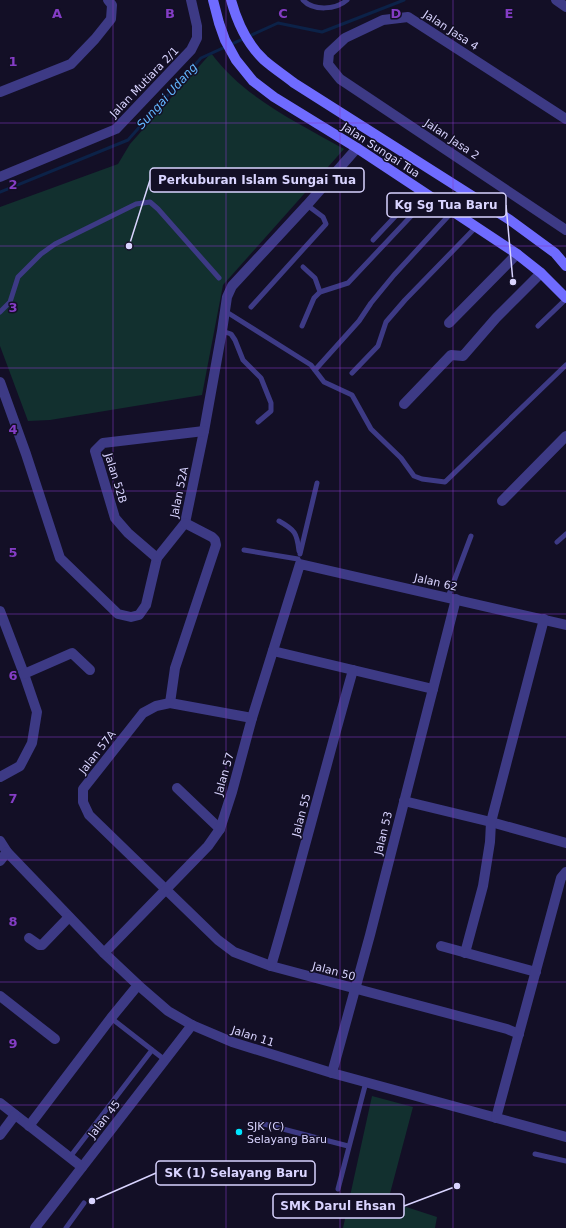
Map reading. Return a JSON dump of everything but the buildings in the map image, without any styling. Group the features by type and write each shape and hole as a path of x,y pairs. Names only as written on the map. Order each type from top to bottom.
{"main road":[{"name":"Jalan Sungai Tua","path":"213,0 225,40 236,60 253,81 274,97 357,148 517,254 541,273 566,298"},
{"name":"Jalan Sungai Tua","path":"231,0 241,27 255,50 265,61 294,83 520,227 555,253 566,266"},
{"path":"549,282 566,291"}],"street":[{"path":"0,92 71,64 95,39 111,19 112,5 108,0"},
{"name":"Jalan Mutiara 2/1","path":"0,177 116,129 191,50 197,38 197,26 191,0"},
{"path":"556,0 566,7"},
{"name":"Jalan Jasa 4","path":"328,64 329,53 345,38 383,20 408,17 566,119"},
{"name":"Jalan Jasa 2","path":"328,64 340,79 566,230"},
{"name":"Jalan 52A","path":"0,382 5,413 26,454 60,558 118,614 131,617 139,615 146,605 157,558 185,523 204,431 227,297 232,286 307,205 357,148"},
{"path":"449,323 517,254"},
{"path":"404,404 451,355 463,356 496,318 541,273"},
{"name":"Jalan 52B","path":"157,558 128,533 115,518 95,451 102,443 204,431"},
{"path":"502,501 566,436"},
{"path":"170,703 175,668 216,545 215,540 212,537 185,523"},
{"name":"Jalan 62","path":"299,559 566,625"},
{"name":"Jalan 57","path":"104,953 208,846 220,829 232,792 252,718 274,651 299,559"},
{"name":"Jalan 53","path":"332,1073 370,935 433,689 452,598"},
{"path":"0,611 37,712 32,743 20,766 0,777"},
{"path":"465,953 483,886 490,842 491,822 544,619"},
{"path":"274,651 433,689"},
{"path":"24,674 72,653 90,670"},
{"name":"Jalan 55","path":"271,966 353,670"},
{"name":"Jalan 57A","path":"165,890 89,815 83,802 83,789 143,713 156,706 170,703 252,718"},
{"path":"177,788 220,829"},
{"path":"404,801 491,822 566,843"},
{"name":"Jalan 11","path":"0,841 7,852 104,953 168,1011 192,1025 232,1042 332,1073 566,1137"},
{"path":"0,861 7,852"},
{"path":"496,1118 561,878 566,872"},
{"name":"Jalan 50","path":"165,890 223,944 234,952 271,966 507,1029 519,1034"},
{"path":"29,938 39,945 42,944 69,917"},
{"path":"441,946 536,972"},
{"path":"30,1126 111,1018 138,985"},
{"path":"0,996 55,1039"},
{"name":"Jalan 45","path":"35,1228 192,1025"},
{"path":"0,1103 82,1167"},
{"path":"0,1135 16,1115"}],"lane":[{"path":"303,0 319,8 334,6 346,0"},
{"path":"373,240 420,190"},
{"path":"302,326 314,298 320,292 348,283 430,196"},
{"path":"0,312 10,302 18,277 41,254 70,236 136,204 150,202 158,209 219,278"},
{"path":"251,307 326,224 322,217 307,205"},
{"path":"315,370 359,321 371,303 394,275 452,212"},
{"path":"352,373 378,346 386,322 400,305 476,227"},
{"path":"303,267 315,278 320,292"},
{"path":"538,326 566,298"},
{"path":"225,311 311,365 324,382 352,395 372,429 401,458 414,476 422,479 445,482 566,365"},
{"path":"222,331 231,334 243,360 261,378 264,385 271,403 271,411 258,422"},
{"path":"299,559 317,483"},
{"path":"279,521 291,528 298,540 299,559"},
{"path":"558,542 566,534"},
{"path":"452,598 471,536"},
{"path":"244,550 299,559"},
{"path":"111,1018 165,1060"},
{"path":"70,1157 152,1050"},
{"path":"338,1189 348,1146 366,1082"},
{"path":"260,1123 348,1146"},
{"path":"535,1154 566,1161"},
{"path":"66,1228 84,1204"}],"green space":[{"path":"211,53 224,69 255,96 290,119 344,149 223,285 202,395 50,420 28,421 0,346 0,207 118,164 130,144"},
{"path":"372,1096 413,1107 388,1201 437,1217 435,1228 343,1228"}],"waterway":[{"name":"Sungai Udang","path":"0,192 128,140 201,58 278,23 322,32 404,0"}],"place":[{"name":"Perkuburan Islam Sungai Tua","path":"129,246"},
{"name":"Kg Sg Tua Baru","path":"513,282"},
{"name":"SJK (C) Selayang Baru","path":"239,1132"},
{"name":"SMK Darul Ehsan","path":"457,1186"},
{"name":"SK (1) Selayang Baru","path":"92,1201"}]}
